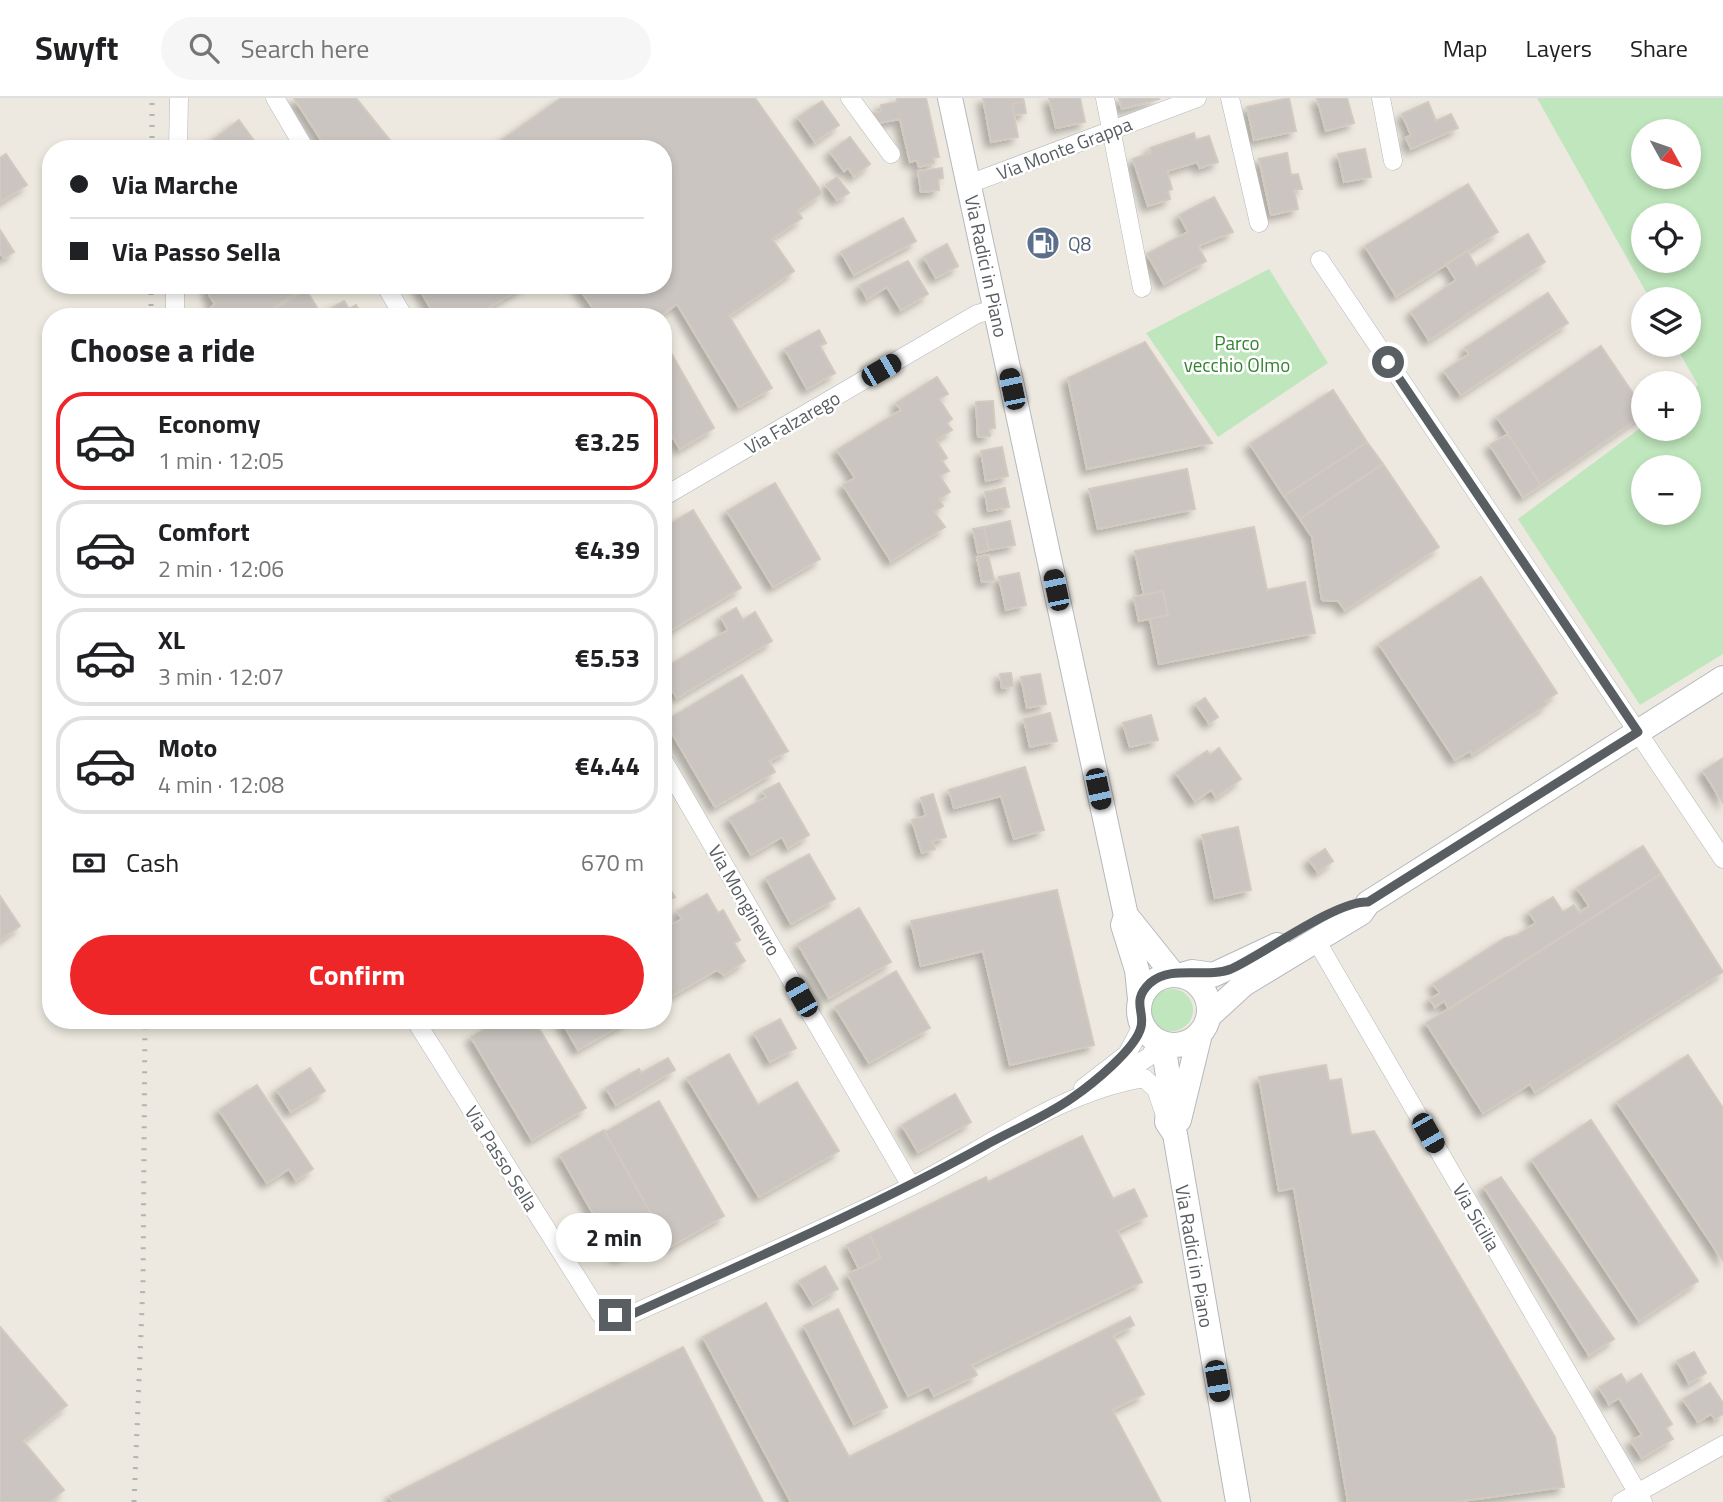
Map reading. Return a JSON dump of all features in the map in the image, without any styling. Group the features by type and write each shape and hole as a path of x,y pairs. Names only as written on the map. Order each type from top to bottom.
{"street":[{"path":"178,98 178,140"},
{"path":"275,98 300,140"},
{"path":"850,98 891,155"},
{"name":"Via Radici in Piano","path":"950,98 1126,916 1123,925 1137,970 1140,999"},
{"path":"1105,98 1142,288"},
{"name":"Via Monte Grappa","path":"969,184 1198,98"},
{"path":"1230,98 1259,223"},
{"path":"1381,98 1393,160"},
{"path":"1320,260 1723,859"},
{"name":"Via Falzarego","path":"672,492 977,314 996,309"},
{"path":"1155,1037 1186,1043 1244,984 1361,914 1368,902 1723,678"},
{"name":"Via Monginevro","path":"672,775 911,1186"},
{"path":"1171,1128 1170,1088 1140,999 1153,981 1192,972 1213,975 1230,969 1356,901 1368,902"},
{"path":"1126,916 1177,974 1200,986 1209,1005 1171,1128"},
{"name":"Via Sicilia","path":"1316,940 1640,1497"},
{"name":"Via Passo Sella","path":"421,1029 600,1314 630,1315 911,1186 1074,1097 1108,1084 1144,1078 1156,1089 1171,1128"},
{"name":"Via Passo Sella","path":"1074,1097 1127,1054 1155,1037"},
{"name":"Via Passo Sella","path":"1108,1084 1150,1056 1155,1037"},
{"name":"Via Radici in Piano","path":"1171,1128 1238,1502"},
{"path":"1621,1502 1640,1497 1723,1445"}],"green space":[{"path":"1537,98 1723,98 1723,654 1640,705 1518,519 1631,435 1631,441 1701,441 1701,371 1690,371 1682,357 1701,357 1701,287 1643,287 1635,273 1701,273 1701,203 1631,203 1631,265"},
{"name":"Parco vecchio Olmo","path":"1269,269 1328,363 1218,437 1146,333"},
{"path":"1172,989 1187,995 1193,1010 1187,1025 1172,1031 1157,1025 1151,1010 1157,995"}],"building":[{"path":"294,98 356,98 390,140 321,140"},
{"path":"561,98 755,98 822,193 797,211 802,218 772,239 794,271 729,316 772,388 739,407 677,304 671,308 593,308 583,294 672,294 672,140 502,140"},
{"path":"897,98 926,98 939,157 933,158 934,163 919,167 917,160 910,162 900,119 874,124 868,114 881,112 881,105 897,102"},
{"path":"983,98 1023,98 1024,102 1012,104 1018,137 991,142"},
{"path":"1049,98 1080,98 1085,122 1056,128"},
{"path":"1119,98 1158,98 1159,99 1122,109"},
{"path":"1289,98 1296,131 1254,140 1247,107"},
{"path":"1317,98 1347,98 1354,123 1326,131"},
{"path":"822,101 839,125 815,142 798,117"},
{"path":"1024,102 1026,113 1014,115 1012,104"},
{"path":"1428,102 1436,121 1451,114 1458,128 1411,149 1406,138 1411,135 1402,114"},
{"path":"239,120 253,140 213,140"},
{"path":"1194,133 1196,140 1209,136 1218,162 1200,168 1197,162 1167,171 1172,189 1168,191 1170,199 1148,206 1133,159 1151,153 1150,148"},
{"path":"850,137 870,164 854,176 848,168 844,171 830,152"},
{"path":"1365,149 1371,177 1344,182 1338,154"},
{"path":"1287,153 1291,175 1298,174 1302,189 1294,190 1298,209 1271,215 1259,159"},
{"path":"6,154 27,185 0,202 0,158"},
{"path":"942,168 943,178 938,179 939,190 921,192 918,171"},
{"path":"837,177 849,193 837,200 826,185"},
{"path":"1468,184 1498,232 1396,296 1365,246"},
{"path":"1214,197 1233,232 1198,246 1206,261 1164,284 1147,254 1188,232 1179,215"},
{"path":"903,218 916,241 854,275 841,252"},
{"path":"0,230 14,252 4,258 0,253"},
{"path":"1528,234 1545,262 1429,340 1411,312 1456,280 1446,264 1467,251 1476,267"},
{"path":"947,244 958,266 936,278 924,257"},
{"path":"908,261 928,294 901,310 887,287 867,299 860,285"},
{"path":"1548,293 1568,323 1461,395 1444,371 1469,354 1465,348"},
{"path":"294,294 274,308 211,308 215,304 209,295"},
{"path":"299,294 308,294 317,308 276,308"},
{"path":"422,294 512,294 488,308 431,308"},
{"path":"344,301 348,308 332,308"},
{"path":"819,330 826,343 820,346 835,373 807,389 785,349"},
{"path":"1145,342 1212,443 1087,469 1068,378"},
{"path":"1601,346 1631,390 1631,423 1541,485 1497,417"},
{"path":"672,355 714,428 680,449 672,436"},
{"path":"937,377 948,394 939,399 952,419 947,423 952,430 936,440 947,458 942,461 949,471 940,476 950,492 939,499 943,506 934,512 945,527 891,561 843,485 855,478 837,450 901,410 896,403"},
{"path":"1333,390 1367,442 1284,496 1250,444"},
{"path":"993,401 995,428 989,429 990,436 978,437 976,402"},
{"path":"1508,434 1541,485 1523,497 1490,445"},
{"path":"1367,442 1383,464 1300,519 1284,496"},
{"path":"1002,447 1008,476 986,481 981,451"},
{"path":"1383,464 1439,547 1345,610 1338,601 1322,600 1312,537 1300,519"},
{"path":"1187,469 1195,509 1098,529 1089,489"},
{"path":"775,483 820,559 773,587 727,511"},
{"path":"1005,488 1009,507 988,511 985,492"},
{"path":"693,510 741,588 672,630 672,523"},
{"path":"1010,521 1015,545 989,550 984,527"},
{"path":"984,527 989,550 978,553 973,529"},
{"path":"1254,527 1267,590 1305,582 1315,633 1159,664 1150,619 1168,615 1163,591 1144,595 1135,551"},
{"path":"988,555 994,580 982,582 977,557"},
{"path":"1019,573 1026,605 1006,610 999,577"},
{"path":"1481,577 1557,693 1545,701 1547,704 1472,754 1470,751 1455,760 1379,644"},
{"path":"1163,591 1168,615 1139,621 1134,597"},
{"path":"736,608 743,620 755,612 772,641 677,698 672,690 672,664 728,630 721,617"},
{"path":"1011,673 1013,686 1002,688 1000,674"},
{"path":"1040,674 1046,704 1027,708 1021,677"},
{"path":"742,675 788,751 769,761 775,772 715,807 672,733 672,717"},
{"path":"1205,698 1218,717 1209,723 1196,704"},
{"path":"1050,713 1057,741 1030,747 1024,719"},
{"path":"1151,715 1158,740 1130,747 1123,723"},
{"path":"1219,748 1241,779 1216,797 1211,790 1195,801 1176,773 1207,751 1210,755"},
{"path":"1723,758 1723,803 1703,771"},
{"path":"1025,767 1044,830 1014,839 1001,796 954,808 949,790"},
{"path":"779,783 809,835 788,848 782,837 751,855 729,818 766,797 763,791"},
{"path":"933,794 946,837 932,841 935,849 922,853 912,820 926,816 921,798"},
{"path":"1238,827 1251,890 1215,898 1202,835"},
{"path":"1643,846 1661,874 1449,1009 1444,1001 1435,1007 1430,999 1440,993 1433,984 1505,938 1517,935 1536,923 1529,912 1553,897 1563,912 1574,905 1579,913 1589,906 1577,888"},
{"path":"1325,849 1333,861 1318,872 1309,860"},
{"path":"809,854 835,899 791,924 766,878"},
{"path":"1661,874 1723,972 1535,1092 1530,1084 1483,1113 1426,1023"},
{"path":"1057,890 1094,1045 1010,1065 983,951 921,966 911,921"},
{"path":"707,894 718,913 723,910 740,940 734,943 745,961 724,975 717,970 672,996 672,925 682,919 677,911"},
{"path":"0,896 20,926 0,940"},
{"path":"859,908 891,962 829,998 798,944"},
{"path":"896,971 930,1028 869,1063 835,1007"},
{"path":"780,1019 796,1048 770,1062 754,1033"},
{"path":"485,1029 539,1029 586,1108 532,1140 471,1037"},
{"path":"566,1029 614,1029 578,1050"},
{"path":"729,1054 758,1105 797,1082 839,1151 759,1197 687,1078"},
{"path":"1688,1055 1723,1108 1723,1261 1617,1102"},
{"path":"668,1058 675,1070 616,1105 606,1088 639,1069 641,1073"},
{"path":"1326,1065 1329,1081 1341,1079 1351,1135 1374,1131 1555,1437 1564,1487 1455,1502 1348,1502 1294,1188 1279,1191 1259,1077"},
{"path":"310,1068 325,1091 291,1112 277,1090"},
{"path":"257,1085 313,1169 296,1180 289,1169 267,1183 219,1110"},
{"path":"955,1094 971,1122 918,1152 902,1125"},
{"path":"659,1101 724,1216 670,1247 605,1132"},
{"path":"1591,1120 1698,1281 1639,1321 1532,1160"},
{"path":"604,1130 662,1233 618,1258 560,1155"},
{"path":"1082,1136 1113,1199 1134,1189 1147,1216 1117,1231 1142,1282 972,1365 977,1375 934,1396 929,1386 908,1396 848,1274 881,1258 869,1234 986,1177 988,1182"},
{"path":"1501,1177 1614,1339 1589,1355 1484,1187"},
{"path":"869,1234 881,1258 859,1269 847,1245"},
{"path":"825,1266 838,1289 813,1304 799,1281"},
{"path":"766,1303 849,1457 1130,1317 1134,1325 1113,1336 1144,1394 1112,1410 1161,1502 791,1502 703,1337"},
{"path":"838,1309 887,1407 854,1424 804,1326"},
{"path":"0,1327 67,1405 23,1441 64,1490 50,1502 0,1502"},
{"path":"683,1347 763,1502 393,1502 390,1496"},
{"path":"1694,1352 1706,1373 1689,1383 1677,1361"},
{"path":"1621,1374 1627,1383 1641,1374 1672,1424 1666,1428 1673,1439 1642,1458 1631,1441 1642,1435 1619,1398 1609,1404 1599,1387"},
{"path":"1710,1383 1723,1403 1723,1414 1715,1419 1711,1414 1698,1422 1683,1399"}],"railway":[{"path":"152,98 152,140"},
{"path":"151,294 151,308"},
{"path":"134,1502 143,1284 145,1029"}],"place":[{"name":"Q8","path":"1043,243"}],"route":[{"path":"615,1315 630,1315 911,1186 1074,1097 1127,1054 1142,1026 1138,1008 1140,999 1153,981 1173,974 1192,972 1213,975 1230,969 1356,901 1368,902 1638,732 1388,362"}]}
